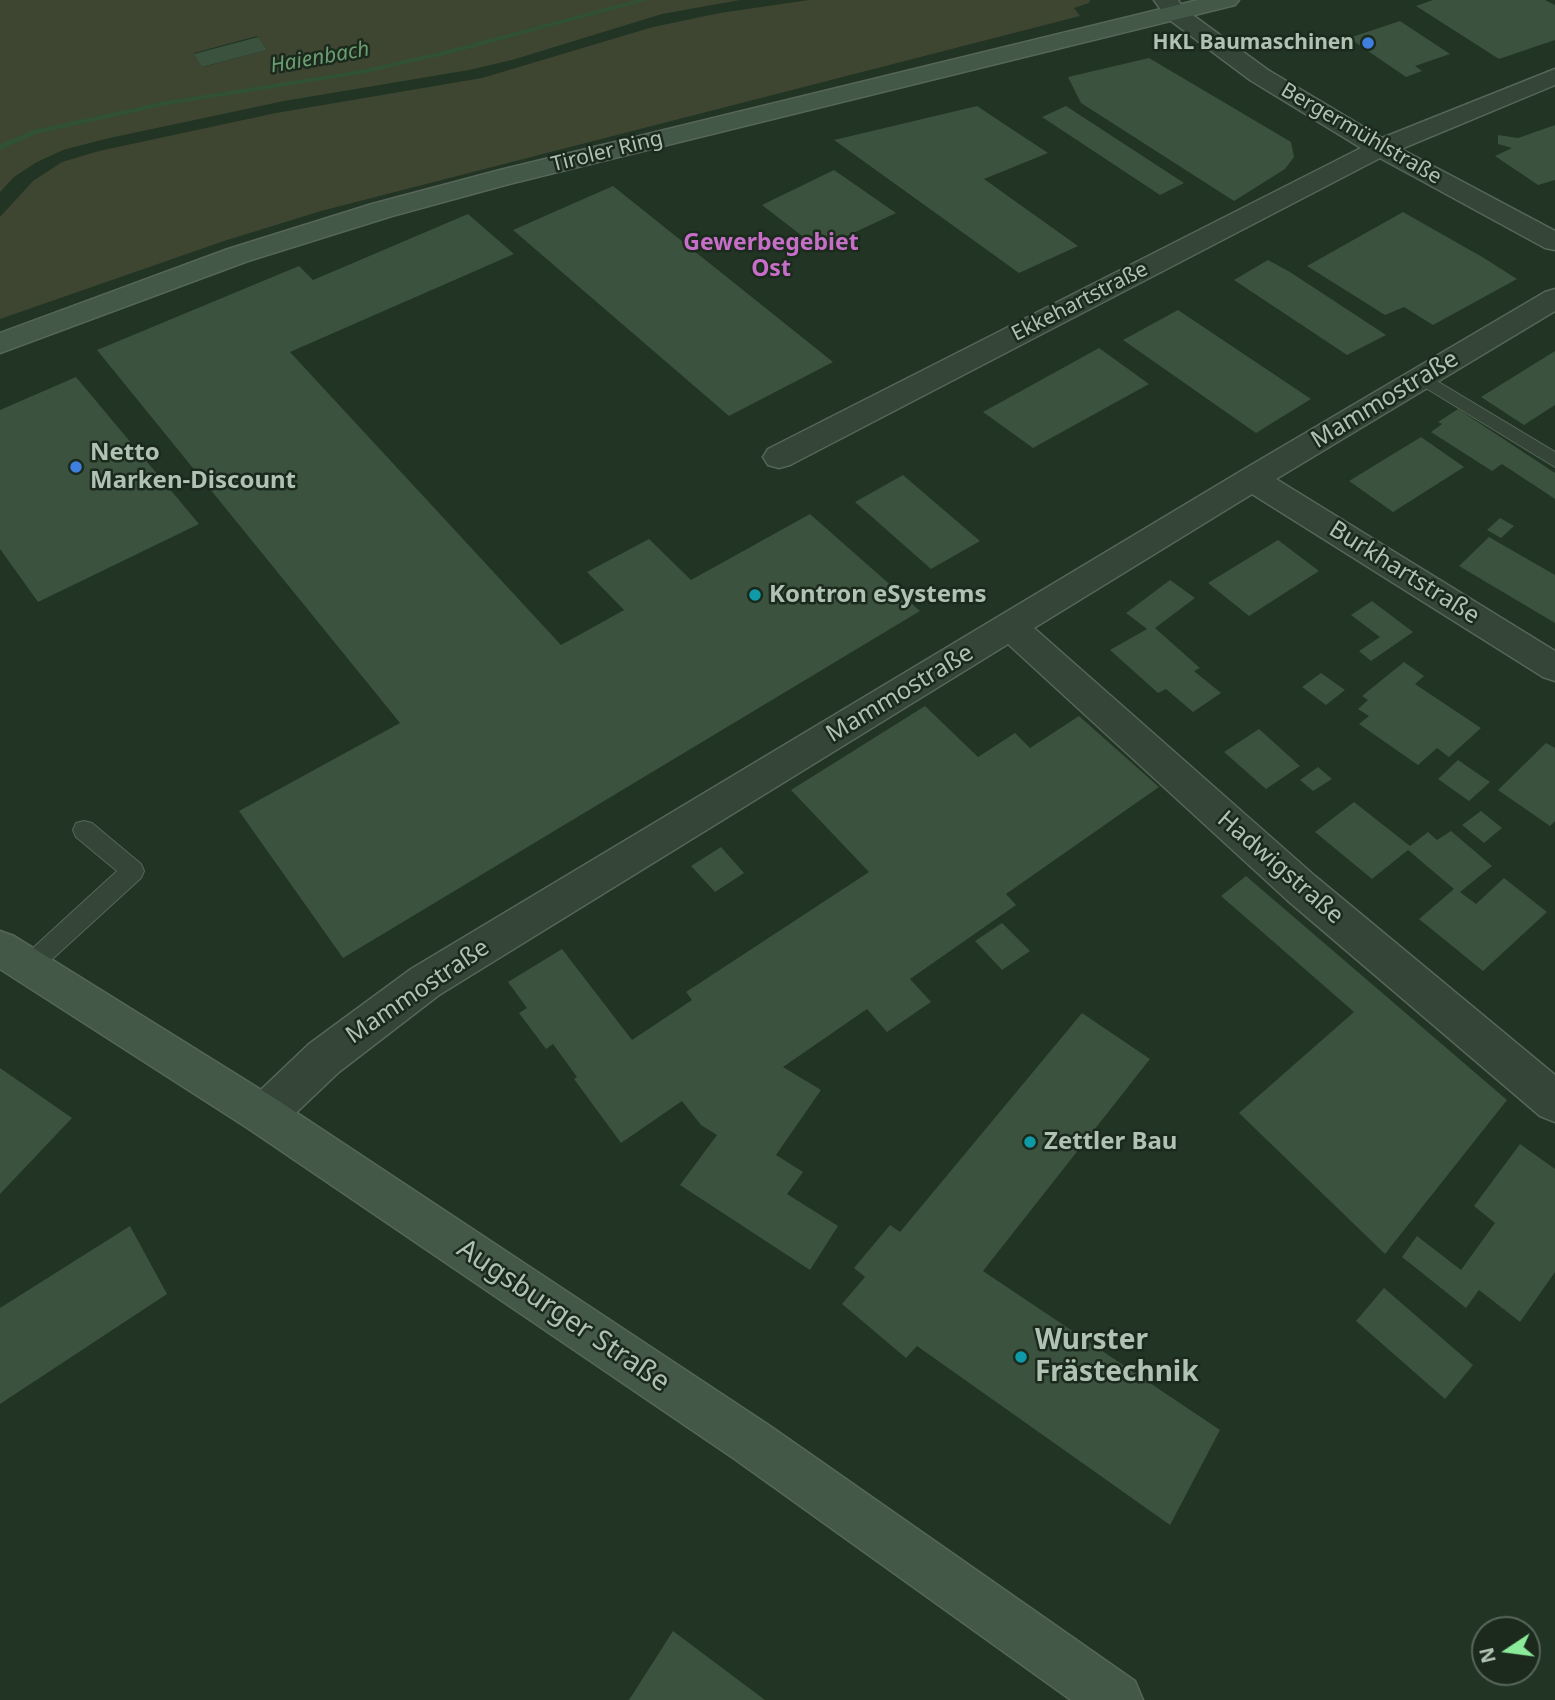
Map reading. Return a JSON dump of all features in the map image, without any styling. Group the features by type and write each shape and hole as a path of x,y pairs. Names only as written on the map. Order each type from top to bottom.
{"main road":[{"name":"Tiroler Ring","path":"0,344 238,256 382,210 1170,6 1227,0"},
{"name":"Augsburger Straße","path":"15,957 264,1115 753,1443 1116,1700"}],"street":[{"name":"Bergermühlstraße","path":"1170,6 1259,75 1380,148 1555,242"},
{"name":"Ekkehartstraße","path":"779,457 1380,148 1555,76"},
{"name":"Mammostraße","path":"264,1115 324,1058 425,982 1555,298"},
{"name":"Burkhartstraße","path":"1252,479 1555,668"},
{"name":"Hadwigstraße","path":"1011,627 1301,888 1555,1101"}],"lane":[{"path":"1422,378 1555,461"},
{"path":"15,957 133,871 84,830"}],"green space":[{"path":"0,0 740,0 662,14 512,60 469,70 284,101 105,139 63,150 35,163 14,177 0,192","holes":["257,36 267,50 203,67 194,53"]},
{"path":"809,0 1090,0 1089,3 1074,8 1080,16 321,211 224,241 0,319 0,217 33,181 62,162 99,151 276,113 482,78 653,27 720,13"}],"building":[{"path":"1433,0 1545,0 1555,5 1555,40 1499,59 1416,6"},
{"path":"1400,21 1450,54 1415,66 1422,71 1406,77 1349,38"},
{"path":"258,37 267,50 202,67 194,54"},
{"path":"1149,58 1291,142 1294,157 1285,169 1234,201 1081,103 1068,77"},
{"path":"977,106 1048,153 984,179 1078,246 1019,273 834,140"},
{"path":"1066,106 1184,183 1160,195 1042,117"},
{"path":"1555,125 1555,180 1538,185 1495,156 1512,148 1498,144 1498,135 1518,138"},
{"path":"834,170 896,213 819,249 762,205"},
{"path":"613,186 833,362 729,416 513,230"},
{"path":"1403,212 1517,279 1433,325 1404,307 1385,315 1307,266"},
{"name":"Kontron eSystems","path":"468,214 514,254 290,352 561,645 624,610 587,572 649,539 691,580 810,514 920,611 343,958 239,811 400,723 97,350 299,266 313,280"},
{"path":"1268,260 1386,335 1347,355 1234,280"},
{"path":"1178,310 1311,399 1256,433 1123,340"},
{"path":"1099,348 1149,384 1033,448 983,412"},
{"path":"1555,351 1555,405 1524,425 1481,397"},
{"name":"Netto Marken-Discount","path":"76,377 199,524 38,602 0,549 0,410"},
{"path":"1458,409 1555,473 1555,499 1502,464 1492,471 1431,432 1442,424 1438,422"},
{"path":"1421,437 1464,467 1393,512 1349,481"},
{"path":"903,475 980,541 931,569 855,502"},
{"path":"1500,518 1514,526 1501,538 1487,530"},
{"path":"1489,537 1555,575 1555,623 1459,566"},
{"path":"1278,540 1319,571 1249,616 1208,583"},
{"path":"1170,580 1195,598 1155,628 1200,668 1194,671 1221,693 1193,712 1166,689 1158,693 1110,650 1147,629 1126,613"},
{"path":"1372,601 1413,632 1371,661 1359,651 1380,637 1351,615"},
{"path":"1404,662 1424,676 1415,684 1481,728 1449,757 1437,748 1418,765 1359,724 1369,716 1358,709 1368,700 1362,696"},
{"path":"1321,673 1345,690 1326,705 1302,687"},
{"path":"925,706 978,757 1015,733 1030,748 1079,716 1159,787 1006,894 1016,905 910,979 931,1002 887,1032 867,1009 783,1067 821,1090 776,1155 803,1172 787,1194 838,1226 810,1270 680,1185 717,1135 701,1125 682,1101 621,1143 574,1079 577,1077 553,1044 546,1049 519,1013 527,1008 508,982 562,949 632,1040 692,1000 686,992 869,872 791,790"},
{"path":"1259,729 1300,766 1266,789 1224,752"},
{"path":"1546,743 1555,748 1555,821 1550,826 1498,790"},
{"path":"1458,760 1490,782 1469,801 1438,779"},
{"path":"1318,767 1332,779 1313,791 1300,780"},
{"path":"1354,802 1410,846 1428,832 1437,840 1451,831 1492,866 1460,892 1476,904 1504,878 1547,912 1483,971 1419,919 1454,889 1408,850 1372,879 1315,832"},
{"path":"1481,811 1502,828 1484,843 1462,825"},
{"path":"721,847 744,873 715,892 691,866"},
{"path":"1246,876 1507,1100 1385,1254 1239,1113 1354,1012 1221,896"},
{"path":"1002,923 1030,951 1002,970 975,941"},
{"path":"1082,1013 1150,1059 983,1271 1220,1430 1170,1525 917,1346 906,1358 842,1304 865,1277 854,1268 890,1225 900,1232"},
{"path":"0,1068 72,1118 0,1194"},
{"path":"1520,1144 1555,1169 1555,1272 1520,1322 1479,1290 1466,1308 1402,1257 1417,1236 1461,1270 1495,1223 1474,1206"},
{"path":"130,1226 167,1294 0,1404 0,1308"},
{"path":"1384,1288 1473,1365 1445,1399 1356,1321"},
{"path":"673,1631 765,1700 629,1700"}],"waterway":[{"name":"Haienbach","path":"0,147 33,132 167,103 361,72 449,52 645,0"}],"place":[{"name":"HKL Baumaschinen","path":"1368,43"},
{"name":"Netto Marken-Discount","path":"76,467"},
{"name":"Kontron eSystems","path":"755,595"},
{"name":"Zettler Bau","path":"1030,1142"},
{"name":"Wurster Frästechnik","path":"1021,1357"}],"district":[{"name":"Gewerbegebiet Ost","path":"771,256"}]}
